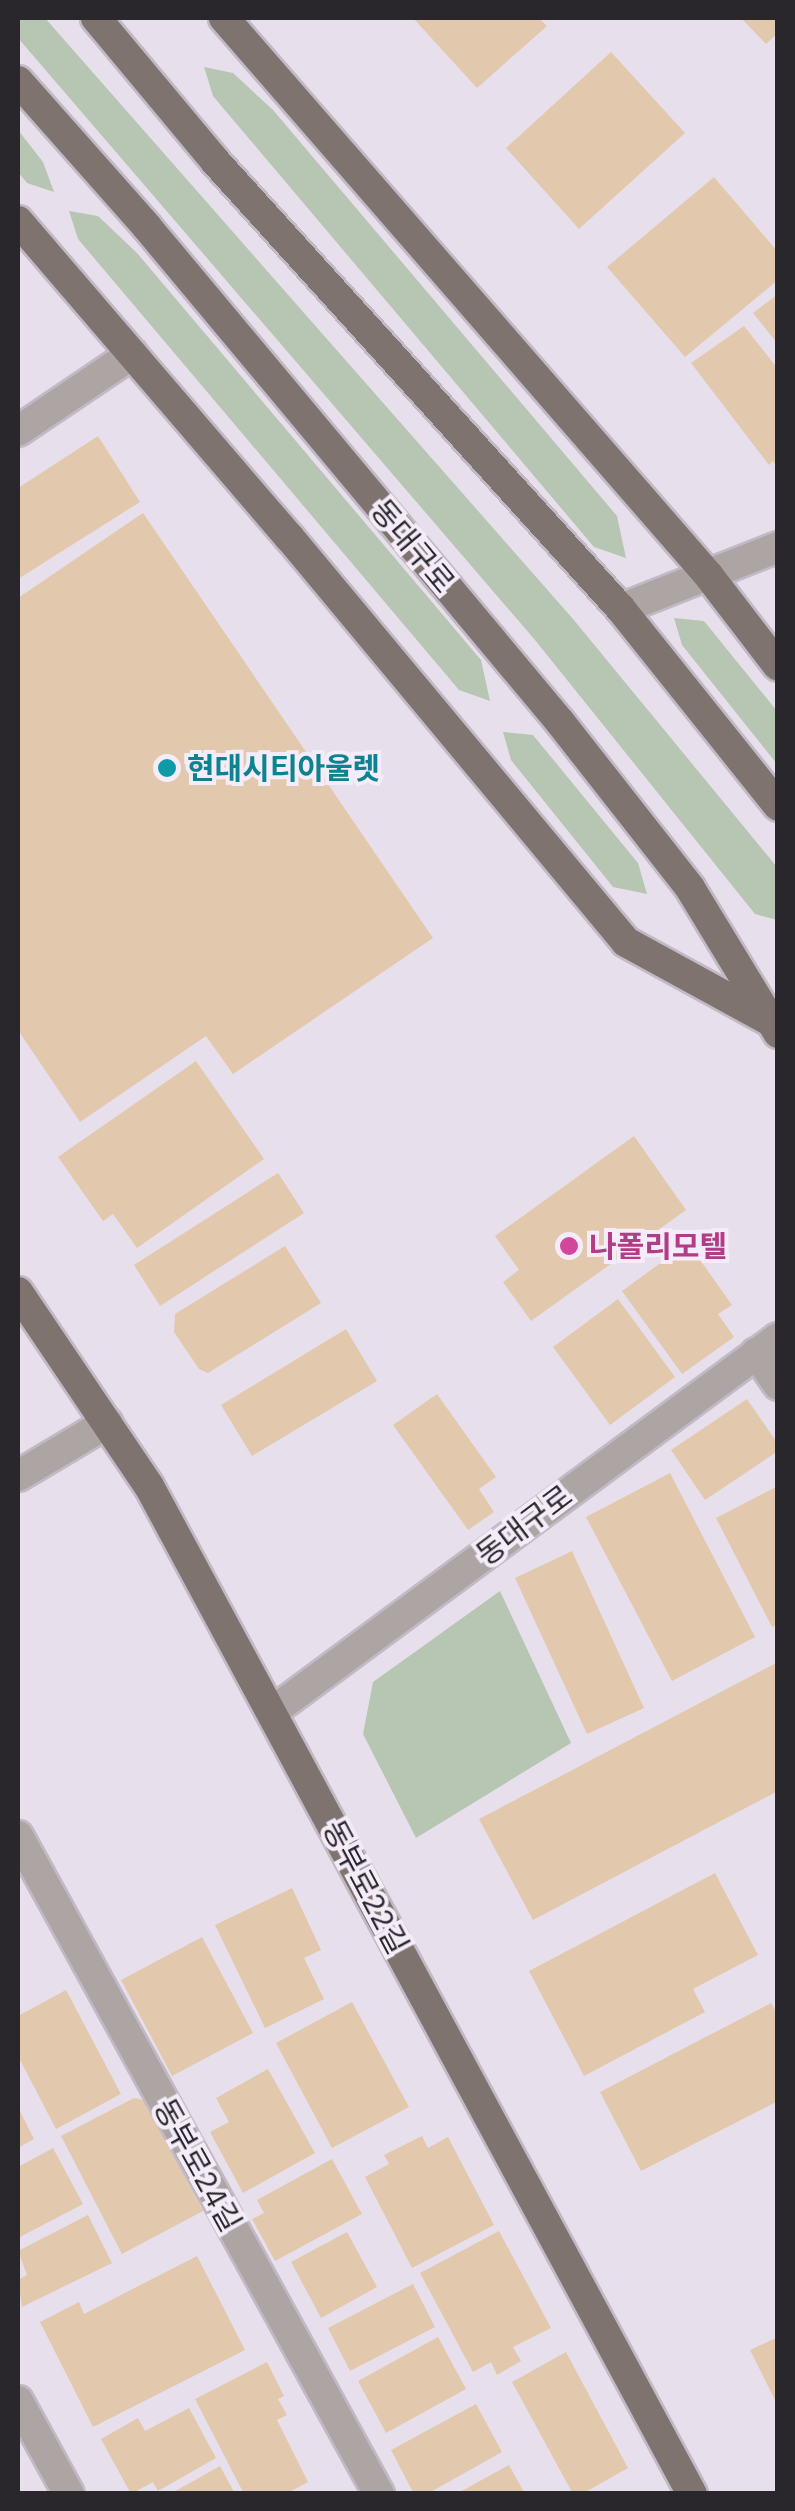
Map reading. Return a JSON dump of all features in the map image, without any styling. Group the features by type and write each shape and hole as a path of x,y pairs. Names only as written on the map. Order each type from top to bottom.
{"main road":[{"path":"96,18 215,161 621,609 778,806"},
{"path":"224,18 709,576 778,666"},
{"name":"동대구로","path":"18,81 147,227 560,722 690,888 775,1026"},
{"path":"18,221 626,942 775,1026"},
{"name":"동부로22길","path":"18,1292 148,1486 692,2494"}],"street":[{"path":"18,431 132,354"},
{"path":"621,609 778,547"},
{"path":"767,1346 778,1385"},
{"name":"동대구로","path":"272,1712 767,1346"},
{"path":"18,1476 107,1423"},
{"name":"동부로24길","path":"18,1836 379,2494"},
{"path":"18,2401 68,2494"}],"green space":[{"path":"18,18 45,18 573,619 777,867 777,920 755,914 535,640 18,38"},
{"path":"204,67 233,73 273,110 617,516 626,558 594,547 213,96"},
{"path":"18,130 43,162 54,192 27,183 18,172"},
{"path":"69,211 98,216 137,253 481,660 490,701 459,690 78,239"},
{"path":"674,618 704,621 777,711 777,764 682,645"},
{"path":"503,732 533,735 638,863 647,894 613,887 511,760"},
{"path":"500,1591 571,1743 416,1838 363,1734 373,1682"}],"building":[{"path":"413,18 539,18 547,26 477,88"},
{"path":"741,18 778,18 778,33 766,44"},
{"path":"611,52 685,133 579,229 506,148"},
{"path":"714,177 778,252 778,280 685,357 607,267"},
{"path":"778,294 778,344 753,313"},
{"path":"744,326 778,369 778,469 773,461 769,465 691,363"},
{"path":"98,436 140,502 18,579 18,488"},
{"name":"현대시티아울렛","path":"143,513 433,938 233,1074 206,1036 80,1122 18,1030 18,598"},
{"path":"196,1061 264,1159 137,1248 113,1214 103,1221 58,1157"},
{"path":"634,1136 686,1210 531,1321 503,1282 519,1270 495,1236"},
{"path":"278,1173 304,1213 160,1306 134,1265"},
{"path":"688,1243 732,1305 718,1314 734,1337 682,1374 622,1291"},
{"path":"285,1246 321,1303 208,1373 199,1369 174,1332 175,1314"},
{"path":"618,1299 675,1377 610,1425 553,1347"},
{"path":"346,1329 377,1381 252,1456 221,1405"},
{"path":"437,1394 496,1477 479,1489 494,1512 468,1530 393,1425"},
{"path":"747,1399 778,1444 778,1451 705,1500 671,1450"},
{"path":"670,1473 755,1637 672,1681 586,1517"},
{"path":"778,1486 778,1625 772,1627 716,1518"},
{"path":"572,1551 644,1708 587,1734 515,1578"},
{"path":"778,1662 778,1791 533,1920 479,1819"},
{"path":"715,1873 758,1955 693,1989 705,2012 584,2076 529,1971"},
{"path":"292,1888 321,1950 304,1958 324,1999 265,2028 215,1925"},
{"path":"202,1937 253,2033 172,2076 121,1980"},
{"path":"66,1990 121,2094 56,2129 18,2056 18,2016"},
{"path":"352,2002 409,2107 332,2148 276,2043"},
{"path":"771,2003 778,2015 778,2101 641,2171 600,2092"},
{"path":"268,2069 315,2153 243,2193 210,2132 229,2122 216,2098"},
{"path":"134,2098 144,2100 203,2211 122,2254 61,2136"},
{"path":"18,2107 34,2139 18,2148"},
{"path":"422,2136 428,2148 448,2137 494,2225 412,2268 365,2177 389,2164 384,2155"},
{"path":"53,2148 83,2204 18,2238 18,2167"},
{"path":"332,2159 362,2214 275,2261 252,2219 264,2213 257,2200"},
{"path":"88,2215 112,2263 22,2307 18,2280 27,2275 18,2251"},
{"path":"499,2231 551,2328 513,2347 521,2361 497,2375 491,2362 473,2372 420,2273"},
{"path":"347,2232 377,2287 321,2318 291,2262"},
{"path":"197,2256 245,2350 93,2427 40,2322 79,2302 84,2314"},
{"path":"413,2284 435,2327 350,2371 328,2328"},
{"path":"438,2337 466,2389 386,2433 358,2381"},
{"path":"778,2337 778,2406 750,2350"},
{"path":"566,2352 628,2468 582,2494 573,2494 512,2382"},
{"path":"267,2362 284,2396 278,2399 287,2415 277,2420 308,2482 286,2494 244,2494 195,2399"},
{"path":"476,2404 502,2452 427,2494 414,2494 391,2450"},
{"path":"189,2408 216,2458 158,2491 153,2482 131,2494 101,2439 138,2418 145,2431"},
{"path":"509,2465 525,2494 456,2494"},
{"path":"220,2466 235,2494 170,2494"}],"place":[{"name":"현대시티아울렛","path":"167,768"},
{"name":"나폴리모텔","path":"569,1246"}]}
